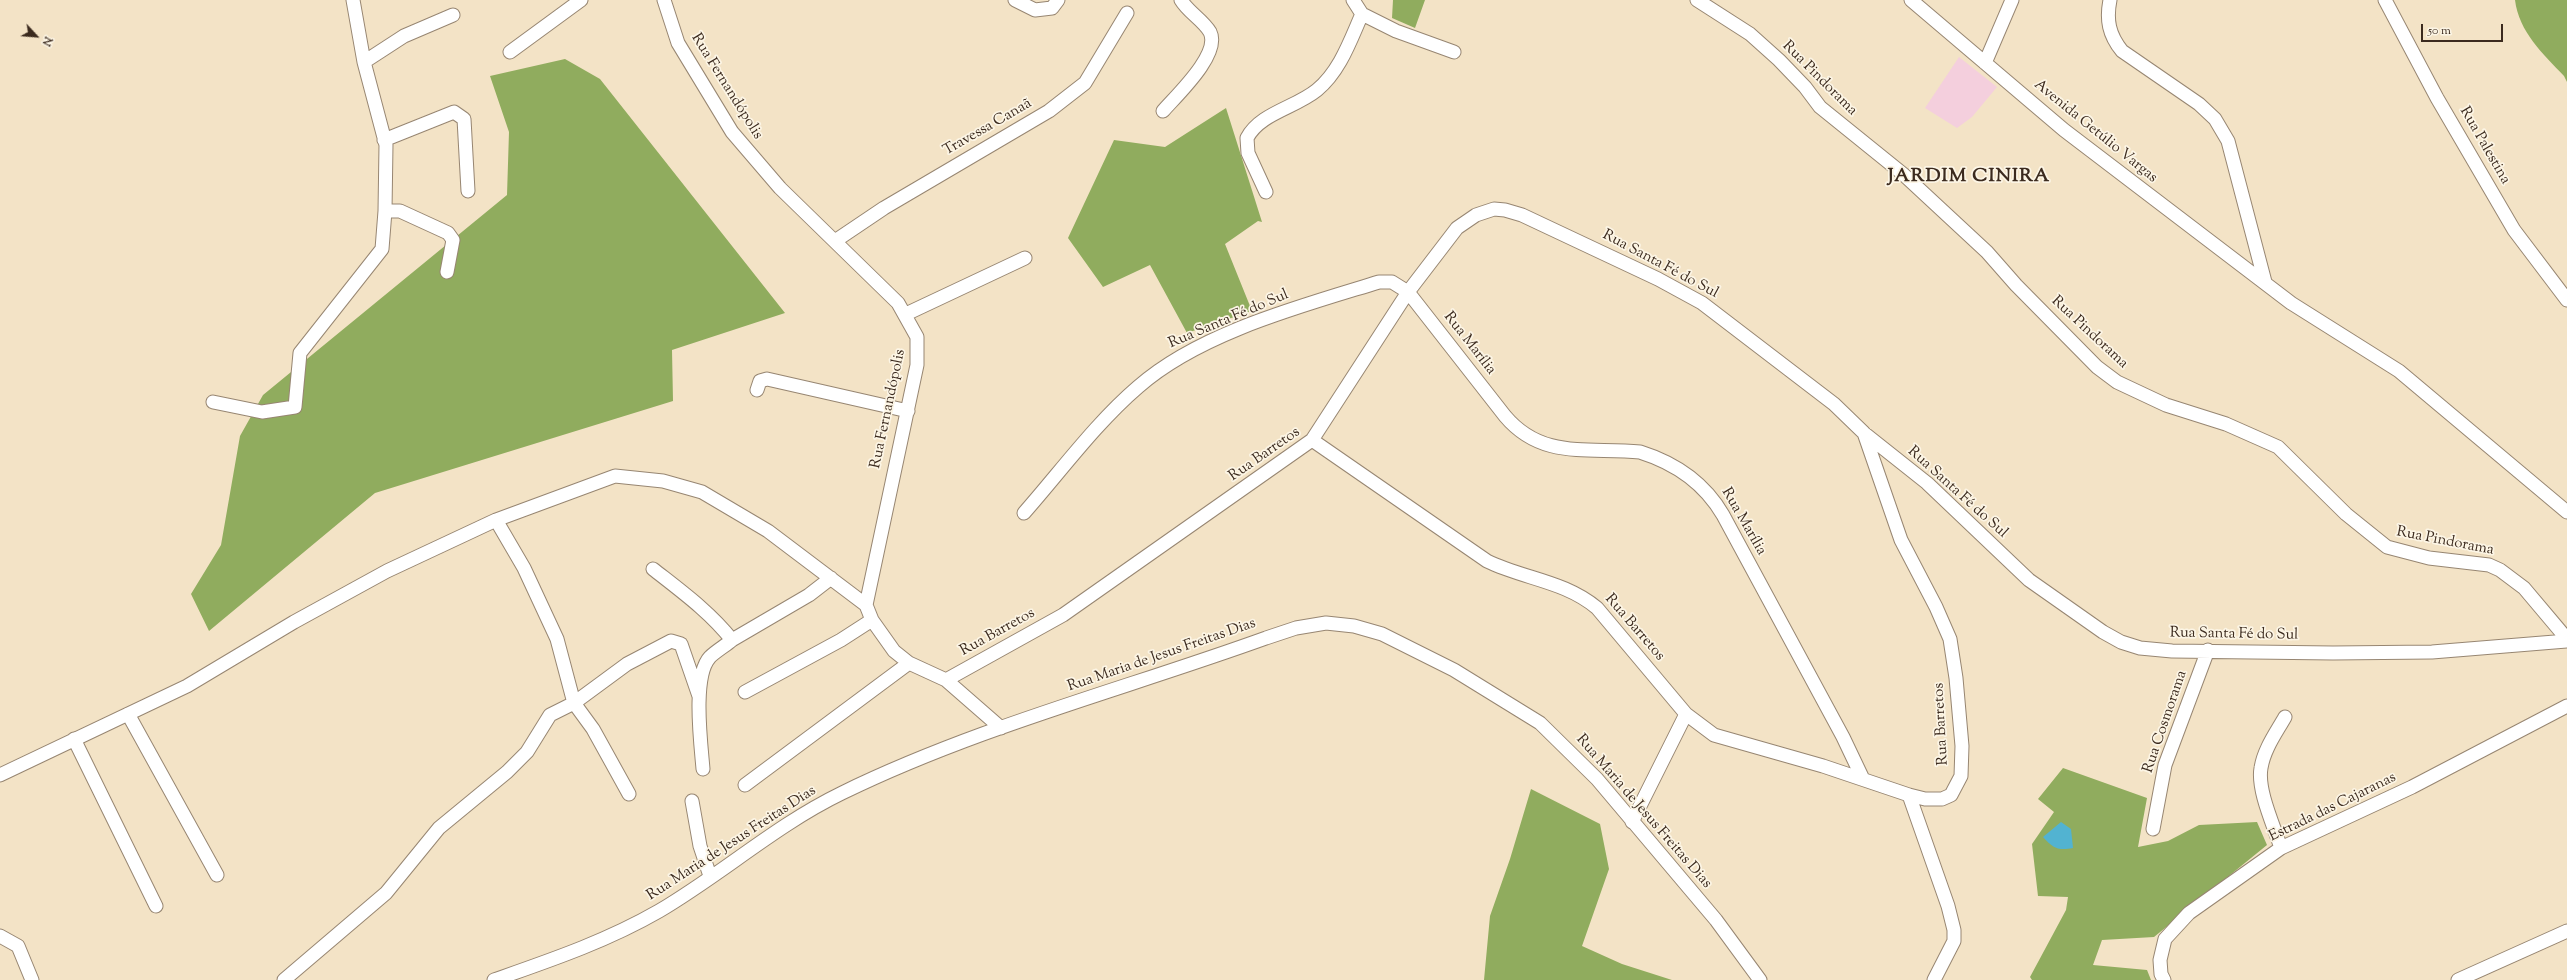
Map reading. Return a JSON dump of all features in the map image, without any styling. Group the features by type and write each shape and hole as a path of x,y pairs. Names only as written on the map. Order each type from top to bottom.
{"street":[{"path":"213,402 262,412 295,407 300,353 382,249 387,182 386,145 364,62 353,0"},
{"path":"510,52 581,0"},
{"name":"Rua Fernandópolis","path":"664,0 678,43 732,132 780,188 890,295 906,314 914,328 919,345 908,410 894,466 866,605"},
{"path":"1015,0 1036,10 1052,8 1058,0"},
{"path":"1181,0 1209,31 1212,39 1219,48 1212,63"},
{"path":"1353,0 1362,14 1396,31 1454,52"},
{"name":"Rua Pindorama","path":"1696,0 1750,34 1779,60 1805,87 1820,107 1902,174 1981,246 2021,291 2097,367 2117,382 2166,405 2226,424 2278,447 2346,514 2387,547 2429,558 2489,565 2500,570 2524,588 2567,640"},
{"name":"Avenida Getúlio Vargas","path":"1911,0 2064,130 2291,303 2399,371 2567,512"},
{"path":"1985,63 2012,0"},
{"path":"2110,0 2107,20 2112,39 2122,51 2199,104 2215,119 2228,141 2265,282"},
{"name":"Rua Palestina","path":"2385,0 2437,98 2514,230 2567,300"},
{"name":"Travessa Canaã","path":"835,241 884,208 1049,111 1067,98 1085,83 1127,13"},
{"path":"1266,192 1248,153 1246,138 1258,123 1296,103 1320,86 1340,62 1362,14"},
{"path":"364,62 404,36 453,15"},
{"path":"1163,111 1198,71 1208,55 1212,39"},
{"path":"384,140 454,112 464,118 468,191"},
{"name":"Rua Santa Fé do Sul","path":"1312,440 1408,292 1457,228 1476,215 1494,209 1505,210 1522,215 1610,256 1702,303 1782,362 1834,404 1864,433 1927,483 2029,580 2102,632 2140,648 2172,651 2432,652 2567,640"},
{"path":"385,211 400,211 448,233 453,240 447,272"},
{"path":"906,314 1025,258"},
{"name":"Rua Santa Fé do Sul","path":"1024,513 1103,421 1138,386 1171,361 1259,321 1379,282 1392,282 1401,286 1408,292"},
{"name":"Rua Marília","path":"1408,292 1505,416 1522,434 1546,446 1640,452 1655,456 1704,489 1723,515 1843,737 1863,779"},
{"path":"756,390 760,381 767,379 908,410"},
{"name":"Rua Barretos","path":"946,680 1063,615 1312,440 1487,561 1501,568 1565,587 1582,595 1597,608 1686,714 1714,735 1863,779 1909,795 1925,799 1942,799 1951,794 1957,787 1961,776 1962,746 1956,678 1950,639 1936,607 1901,540 1864,433"},
{"path":"0,774 187,686 294,622 387,571 496,520 615,476 663,481 702,492 768,531 866,605 872,620 894,651 909,663 946,680 1001,728"},
{"path":"496,520 524,568 557,639 574,703 593,729 629,794"},
{"path":"654,569 696,602 720,625 732,640"},
{"path":"699,696 710,658 732,640 809,595 831,578"},
{"path":"745,692 841,640 872,620"},
{"name":"Rua Maria de Jesus Freitas Dias","path":"494,980 608,938 661,910 797,817 840,794 1001,728 1296,628 1326,623 1354,626 1382,634 1429,656 1540,723 1597,779 1716,920 1760,980"},
{"path":"284,980 386,893 439,828 507,772 527,752 550,715 574,703 626,664 671,641 681,644 699,696 703,770"},
{"name":"Rua Cosmorama","path":"2153,829 2165,765 2208,650"},
{"path":"745,785 909,663"},
{"name":"Estrada das Cajaranas","path":"2164,980 2160,974 2160,960 2165,939 2189,913 2281,848 2412,787 2567,706"},
{"path":"128,714 217,875"},
{"path":"1632,822 1686,714"},
{"path":"2281,848 2262,789 2261,769 2265,754 2285,718"},
{"path":"74,739 156,906"},
{"path":"1909,795 1948,906 1954,930 1954,941 1934,980"},
{"path":"692,801 700,846 710,876"},
{"path":"2458,980 2567,931"},
{"path":"0,936 18,946 32,980"}],"shaded area":[{"path":"1959,57 1997,87 1972,117 1957,128 1925,108"}],"green space":[{"path":"1393,0 1425,0 1415,28 1392,18"},
{"path":"2515,0 2567,0 2567,82 2564,76 2533,42 2521,22 2517,12"},
{"path":"565,59 600,79 785,313 672,350 673,401 375,493 209,631 191,594 221,545 240,436 263,395 507,195 509,132 490,76"},
{"path":"1226,108 1262,222 1258,221 1225,244 1252,311 1187,333 1150,265 1103,287 1068,238 1114,140 1165,147"},
{"path":"2063,768 2147,798 2138,847 2168,841 2199,825 2257,822 2267,845 2154,937 2102,940 2093,965 2147,970 2151,980 2032,980 2030,977 2066,910 2068,897 2038,896 2032,844 2054,812 2038,799"},
{"path":"1531,789 1600,824 1609,869 1582,946 1622,964 1672,980 1484,980 1490,916 1510,859"}],"water":[{"path":"2061,822 2071,829 2073,848 2056,848 2043,837"}],"district":[{"name":"JARDIM CINIRA","path":"1969,178"}]}
